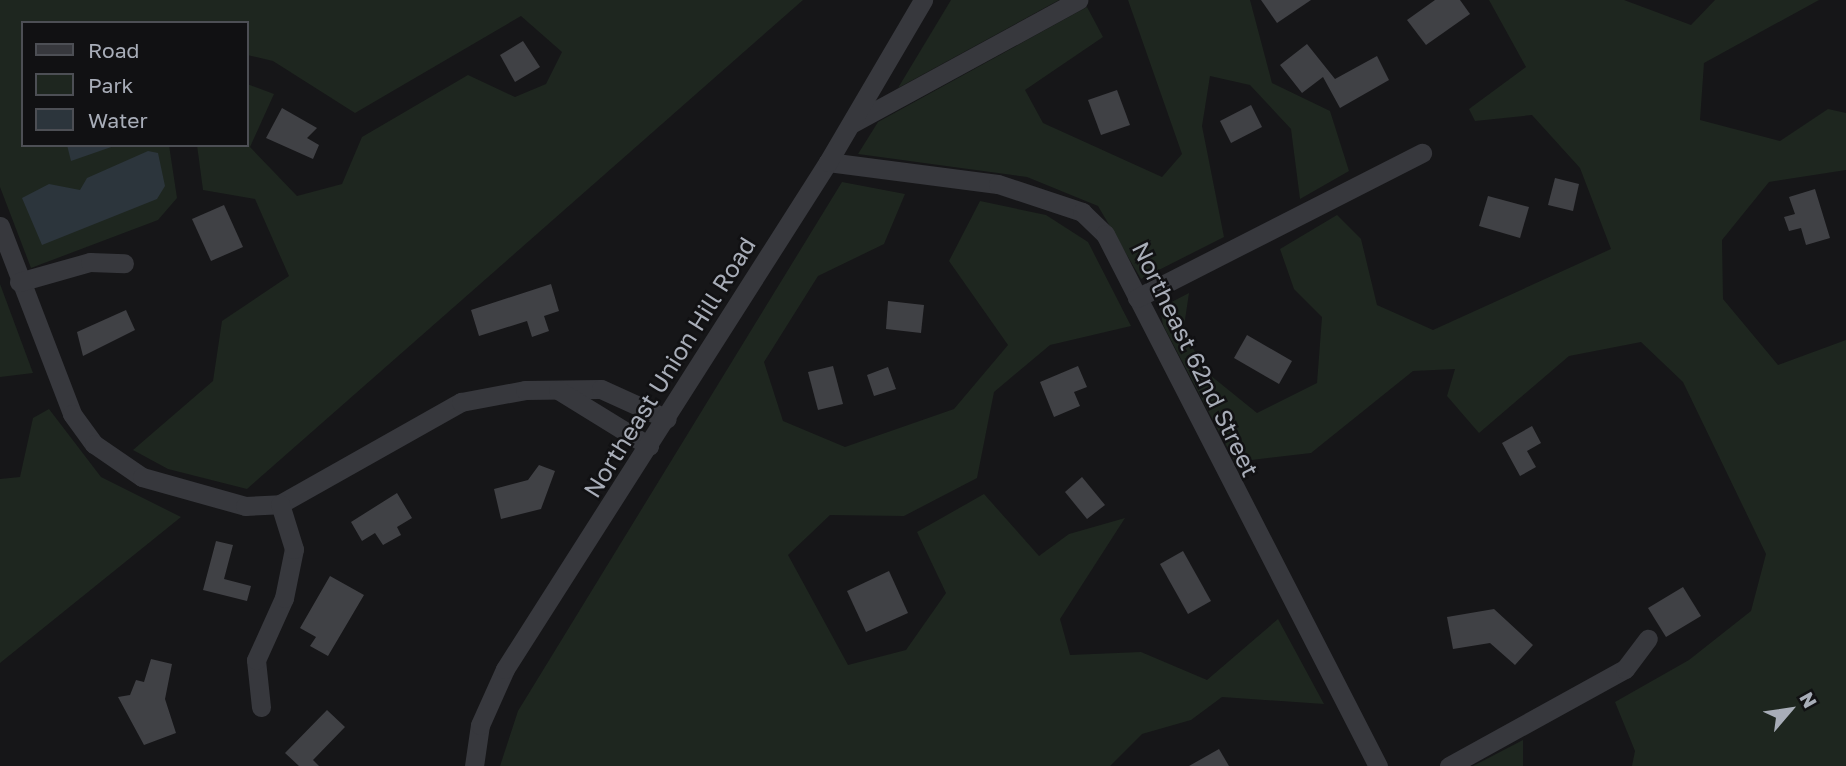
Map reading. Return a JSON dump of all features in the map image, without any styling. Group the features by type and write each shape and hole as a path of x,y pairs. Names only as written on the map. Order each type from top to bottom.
{"street":[{"name":"Northeast Union Hill Road","path":"474,766 480,725 505,669 667,419 828,162 923,0"},
{"path":"850,124 1078,0"},
{"path":"1137,298 1422,153"},
{"name":"Northeast 62nd Street","path":"828,162 998,184 1082,212 1110,240 1137,298 1378,766"},
{"path":"0,226 58,387 94,444 142,477 245,506 280,504 461,402 557,390 601,389 667,419"},
{"path":"19,282 90,262 124,263"},
{"path":"557,390 649,446"},
{"path":"261,707 256,660 284,598 294,549 280,504"},
{"path":"1449,766 1625,669 1648,639"}],"green space":[{"path":"0,0 803,0 247,489 168,469 133,450 213,381 222,321 289,276 255,199 203,190 197,147 248,147 248,84 274,94 250,147 297,196 342,184 362,137 468,75 515,97 546,84 562,52 521,16 355,113 273,61 248,55 248,21 21,21 21,147 169,147 177,198 158,220 31,268 0,187"},
{"path":"951,0 1059,0 898,88"},
{"path":"1128,0 1250,0 1272,83 1330,111 1349,171 1300,199 1291,129 1250,85 1210,76 1202,126 1224,237 1141,279 1098,206 1027,177 858,154 878,122 1087,7 1103,37 1025,90 1043,123 1162,177 1182,154"},
{"path":"1489,0 1624,0 1691,25 1715,0 1819,0 1704,63 1700,120 1780,141 1828,109 1846,113 1846,170 1769,182 1722,240 1723,299 1778,365 1846,340 1846,766 1632,766 1635,751 1615,702 1689,660 1751,611 1766,554 1683,382 1641,342 1569,356 1479,433 1447,396 1455,369 1413,371 1311,453 1235,462 1163,325 1160,308 1189,293 1183,333 1210,375 1257,413 1317,383 1322,317 1294,289 1280,249 1337,215 1361,239 1377,305 1433,330 1611,249 1580,168 1532,115 1475,121 1469,109 1526,67"},
{"path":"842,182 905,194 884,244 818,276 764,362 783,421 845,447 954,409 1008,345 949,261 980,201 1046,215 1088,242 1131,326 1050,345 994,392 977,478 904,516 830,515 788,555 848,665 906,650 946,593 917,532 984,494 1039,556 1069,534 1125,518 1060,619 1070,655 1141,652 1207,680 1278,619 1324,704 1222,697 1191,720 1142,734 1110,766 500,766 518,711"},
{"path":"0,284 33,373 0,377"},
{"path":"49,409 101,477 181,517 0,663 0,479 20,477 33,418"},
{"path":"1523,740 1523,766 1473,766"}],"water":[{"path":"68,147 111,147 71,161"},
{"path":"148,151 158,153 165,186 157,199 42,245 22,198 49,184 80,190 87,178"}],"building":[{"path":"1261,0 1311,0 1277,23"},
{"path":"1435,0 1460,0 1470,14 1426,45 1407,20"},
{"path":"523,41 540,67 515,82 500,55"},
{"path":"1307,44 1335,79 1377,56 1389,80 1340,108 1323,77 1302,93 1280,65"},
{"path":"1117,90 1130,125 1101,135 1088,100"},
{"path":"1251,105 1262,127 1231,143 1220,121"},
{"path":"282,108 317,128 307,138 319,145 313,159 266,138"},
{"path":"1555,178 1579,184 1573,211 1548,205"},
{"path":"1815,189 1830,238 1806,245 1801,228 1789,231 1784,217 1795,214 1789,197"},
{"path":"1488,196 1529,207 1520,238 1479,226"},
{"path":"224,205 243,247 211,261 192,219"},
{"path":"551,284 559,311 544,316 549,331 532,337 527,321 479,336 471,310"},
{"path":"888,301 924,305 921,333 886,329"},
{"path":"126,310 135,330 83,356 77,332"},
{"path":"1247,335 1292,361 1279,384 1234,358"},
{"path":"833,366 843,404 818,410 808,372"},
{"path":"1078,366 1087,387 1074,392 1080,406 1054,417 1040,382"},
{"path":"888,367 896,389 874,396 867,375"},
{"path":"1532,426 1541,443 1527,451 1536,467 1520,476 1502,443"},
{"path":"539,465 555,471 541,509 501,519 494,489 528,480"},
{"path":"1082,477 1105,505 1087,519 1065,492"},
{"path":"397,493 412,518 397,527 401,535 383,545 375,533 362,541 351,522"},
{"path":"216,541 233,545 224,579 251,586 247,601 203,590"},
{"path":"1183,551 1211,601 1188,614 1160,564"},
{"path":"889,571 908,613 866,632 847,591"},
{"path":"330,576 364,595 328,656 310,646 316,637 300,628"},
{"path":"1683,587 1701,616 1666,637 1648,608"},
{"path":"1494,609 1533,645 1515,665 1490,643 1453,649 1447,617"},
{"path":"151,659 172,664 165,699 176,733 144,745 118,697 130,695 136,680 144,682"},
{"path":"327,710 345,727 313,760 319,766 299,766 285,753"},
{"path":"1219,749 1229,766 1189,766"}]}
